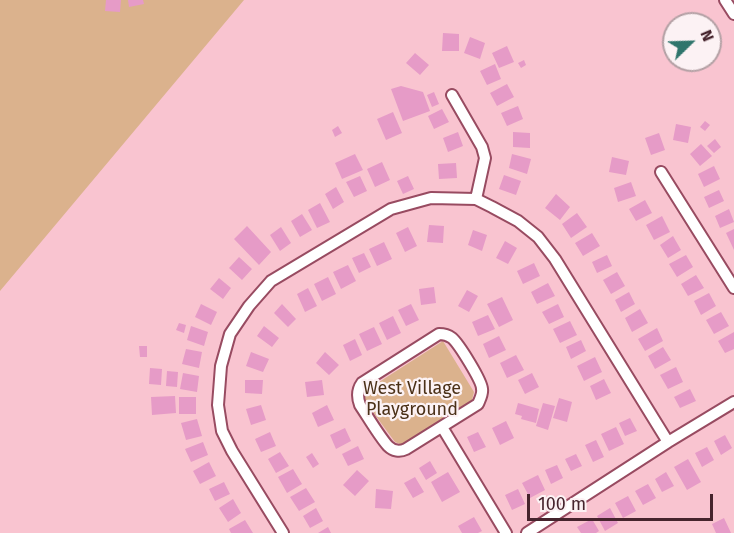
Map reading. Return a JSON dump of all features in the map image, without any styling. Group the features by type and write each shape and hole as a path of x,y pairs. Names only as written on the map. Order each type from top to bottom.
{"street":[{"path":"725,0 734,14"},
{"path":"452,95 482,147 485,158 476,199"},
{"path":"661,171 734,288"},
{"path":"283,533 222,431 218,405 221,366 230,334 249,306 271,281 391,209 431,198 476,199 518,220 538,237 555,259 669,442"},
{"path":"439,334 449,336 457,344 481,381 483,392 478,404 442,427 406,450 396,450 388,445 358,399 359,387 363,383 439,334"},
{"path":"527,533 734,402"},
{"path":"442,427 506,533"}],"green space":[{"path":"0,0 244,0 0,291"},
{"name":"West Village Playground","path":"443,341 474,392 472,400 402,445 395,442 364,400 365,391"}],"building":[{"path":"106,0 121,0 120,12 105,11"},
{"path":"128,0 143,0 144,4 129,7"},
{"path":"443,33 459,34 459,51 442,51"},
{"path":"470,37 485,43 480,59 464,53"},
{"path":"507,46 514,62 499,68 492,53"},
{"path":"415,53 429,65 420,75 406,63"},
{"path":"524,60 526,65 521,68 518,63"},
{"path":"495,64 501,79 487,85 480,71"},
{"path":"507,84 514,97 497,106 490,93"},
{"path":"401,86 423,92 430,111 403,121 391,89"},
{"path":"434,92 439,104 432,107 427,95"},
{"path":"518,106 523,119 507,126 501,113"},
{"path":"442,109 449,122 434,129 428,116"},
{"path":"393,112 402,133 386,140 377,119"},
{"path":"705,121 710,125 705,131 700,127"},
{"path":"676,124 691,127 688,143 673,140"},
{"path":"338,126 342,133 335,137 332,130"},
{"path":"458,132 463,146 448,152 443,138"},
{"path":"513,132 530,133 530,148 513,147"},
{"path":"659,133 665,150 651,155 645,138"},
{"path":"715,139 721,147 714,153 707,146"},
{"path":"701,144 712,156 700,166 690,154"},
{"path":"355,154 363,170 342,179 335,163"},
{"path":"512,154 531,159 527,174 509,168"},
{"path":"612,157 629,161 626,175 609,172"},
{"path":"382,162 390,180 375,187 367,169"},
{"path":"456,163 457,178 439,179 438,164"},
{"path":"714,166 720,179 704,187 698,174"},
{"path":"504,175 521,181 516,195 499,189"},
{"path":"360,176 367,191 354,197 346,182"},
{"path":"408,176 414,189 403,194 397,181"},
{"path":"631,182 636,196 618,202 614,188"},
{"path":"336,187 344,202 333,209 325,194"},
{"path":"719,190 724,201 709,208 704,197"},
{"path":"556,194 570,207 560,220 545,208"},
{"path":"645,200 652,213 636,221 629,209"},
{"path":"320,203 330,222 317,228 308,210"},
{"path":"729,209 734,222 720,228 715,216"},
{"path":"577,213 587,227 571,238 562,224"},
{"path":"302,214 312,230 300,237 291,221"},
{"path":"662,216 670,232 654,240 646,225"},
{"path":"429,225 444,226 443,243 427,242"},
{"path":"247,226 271,252 259,265 234,239"},
{"path":"281,227 291,243 280,251 270,235"},
{"path":"408,227 417,246 405,252 396,233"},
{"path":"734,229 734,250 726,233"},
{"path":"473,230 487,235 482,251 468,245"},
{"path":"592,233 600,246 583,256 575,243"},
{"path":"673,236 681,250 668,258 660,245"},
{"path":"505,241 517,248 508,264 496,258"},
{"path":"384,242 392,259 377,266 369,249"},
{"path":"364,253 371,267 359,273 352,258"},
{"path":"607,255 612,266 597,273 592,262"},
{"path":"686,255 693,267 677,277 669,264"},
{"path":"239,257 252,269 242,280 229,268"},
{"path":"534,263 540,276 523,284 517,271"},
{"path":"348,265 356,281 341,289 333,272"},
{"path":"617,272 625,286 611,294 603,280"},
{"path":"696,275 704,288 688,296 681,284"},
{"path":"328,277 336,294 322,301 314,284"},
{"path":"219,278 231,288 223,299 210,289"},
{"path":"548,283 555,296 537,304 531,292"},
{"path":"434,287 436,303 421,305 419,289"},
{"path":"308,288 317,306 305,312 297,294"},
{"path":"467,290 478,296 469,312 458,306"},
{"path":"629,292 635,304 621,312 615,300"},
{"path":"709,293 716,306 701,315 694,301"},
{"path":"502,297 513,320 499,327 487,304"},
{"path":"201,304 217,312 211,325 195,317"},
{"path":"282,304 296,319 288,327 274,313"},
{"path":"411,304 419,320 406,326 398,310"},
{"path":"558,304 564,317 549,324 542,312"},
{"path":"640,309 648,323 632,332 625,318"},
{"path":"721,312 729,326 714,334 706,320"},
{"path":"488,315 495,329 478,336 472,322"},
{"path":"393,316 401,333 387,340 379,323"},
{"path":"570,321 577,335 560,343 553,329"},
{"path":"179,323 186,325 184,333 176,330"},
{"path":"191,326 208,332 204,346 187,340"},
{"path":"264,326 279,338 272,347 257,336"},
{"path":"374,327 382,344 367,351 359,334"},
{"path":"657,328 663,341 645,351 638,339"},
{"path":"734,332 734,349 725,353 718,341"},
{"path":"499,336 506,350 489,358 483,344"},
{"path":"355,339 362,355 350,361 343,345"},
{"path":"581,340 586,351 571,359 566,347"},
{"path":"139,346 147,346 147,357 140,357"},
{"path":"663,347 671,360 655,369 648,356"},
{"path":"186,349 202,352 199,368 182,364"},
{"path":"251,352 269,359 263,372 246,366"},
{"path":"325,352 339,365 329,375 316,363"},
{"path":"516,355 524,370 507,378 500,363"},
{"path":"595,357 602,372 584,381 577,366"},
{"path":"676,367 683,382 668,389 660,375"},
{"path":"150,368 162,369 161,385 149,384"},
{"path":"167,371 178,372 177,387 166,386"},
{"path":"183,373 199,376 197,392 180,389"},
{"path":"532,373 539,387 525,394 518,380"},
{"path":"604,379 611,393 596,400 590,386"},
{"path":"245,380 263,380 262,394 245,393"},
{"path":"322,380 324,395 307,397 305,382"},
{"path":"690,389 696,401 680,408 674,397"},
{"path":"175,396 176,413 152,415 151,397"},
{"path":"179,397 196,397 196,414 179,414"},
{"path":"559,398 572,402 567,422 553,418"},
{"path":"518,403 539,409 536,423 521,419 522,416 515,414"},
{"path":"543,403 555,406 548,430 536,426"},
{"path":"261,405 266,420 251,425 246,409"},
{"path":"327,405 334,420 318,427 312,413"},
{"path":"630,418 637,431 625,436 619,423"},
{"path":"197,419 202,436 186,440 181,423"},
{"path":"506,421 514,438 500,445 492,428"},
{"path":"616,427 624,444 609,451 601,434"},
{"path":"345,428 351,441 336,449 330,435"},
{"path":"270,432 276,446 261,452 255,439"},
{"path":"478,432 486,447 474,452 467,437"},
{"path":"725,435 732,448 721,455 714,441"},
{"path":"596,440 604,457 593,462 585,445"},
{"path":"203,442 208,455 191,462 185,449"},
{"path":"358,446 364,459 348,466 342,454"},
{"path":"707,447 714,460 702,467 695,453"},
{"path":"280,452 289,466 276,473 268,459"},
{"path":"312,453 319,464 313,468 306,457"},
{"path":"576,454 582,466 571,471 565,459"},
{"path":"688,459 701,482 687,490 674,467"},
{"path":"430,461 437,473 426,480 419,468"},
{"path":"209,462 216,476 200,484 193,471"},
{"path":"557,465 563,478 551,484 545,470"},
{"path":"293,469 302,484 287,493 278,477"},
{"path":"357,470 369,481 355,496 343,485"},
{"path":"448,472 460,492 442,502 431,482"},
{"path":"666,472 674,486 662,492 655,479"},
{"path":"538,475 545,490 530,498 522,483"},
{"path":"415,477 424,492 413,498 404,483"},
{"path":"224,482 230,494 215,501 209,489"},
{"path":"648,484 656,498 643,505 635,491"},
{"path":"306,488 315,502 299,511 290,497"},
{"path":"376,489 393,491 391,509 375,508"},
{"path":"518,489 525,504 512,510 505,495"},
{"path":"628,496 636,511 623,518 615,503"},
{"path":"233,499 241,513 228,522 219,508"},
{"path":"316,508 323,521 310,528 303,516"},
{"path":"610,508 618,523 605,531 597,516"},
{"path":"474,517 482,531 462,533 458,526"},
{"path":"724,518 731,533 716,533 712,524"},
{"path":"592,519 599,531 581,533 577,527"},
{"path":"245,520 253,533 231,533 229,529"},
{"path":"328,527 331,533 318,533"}]}
